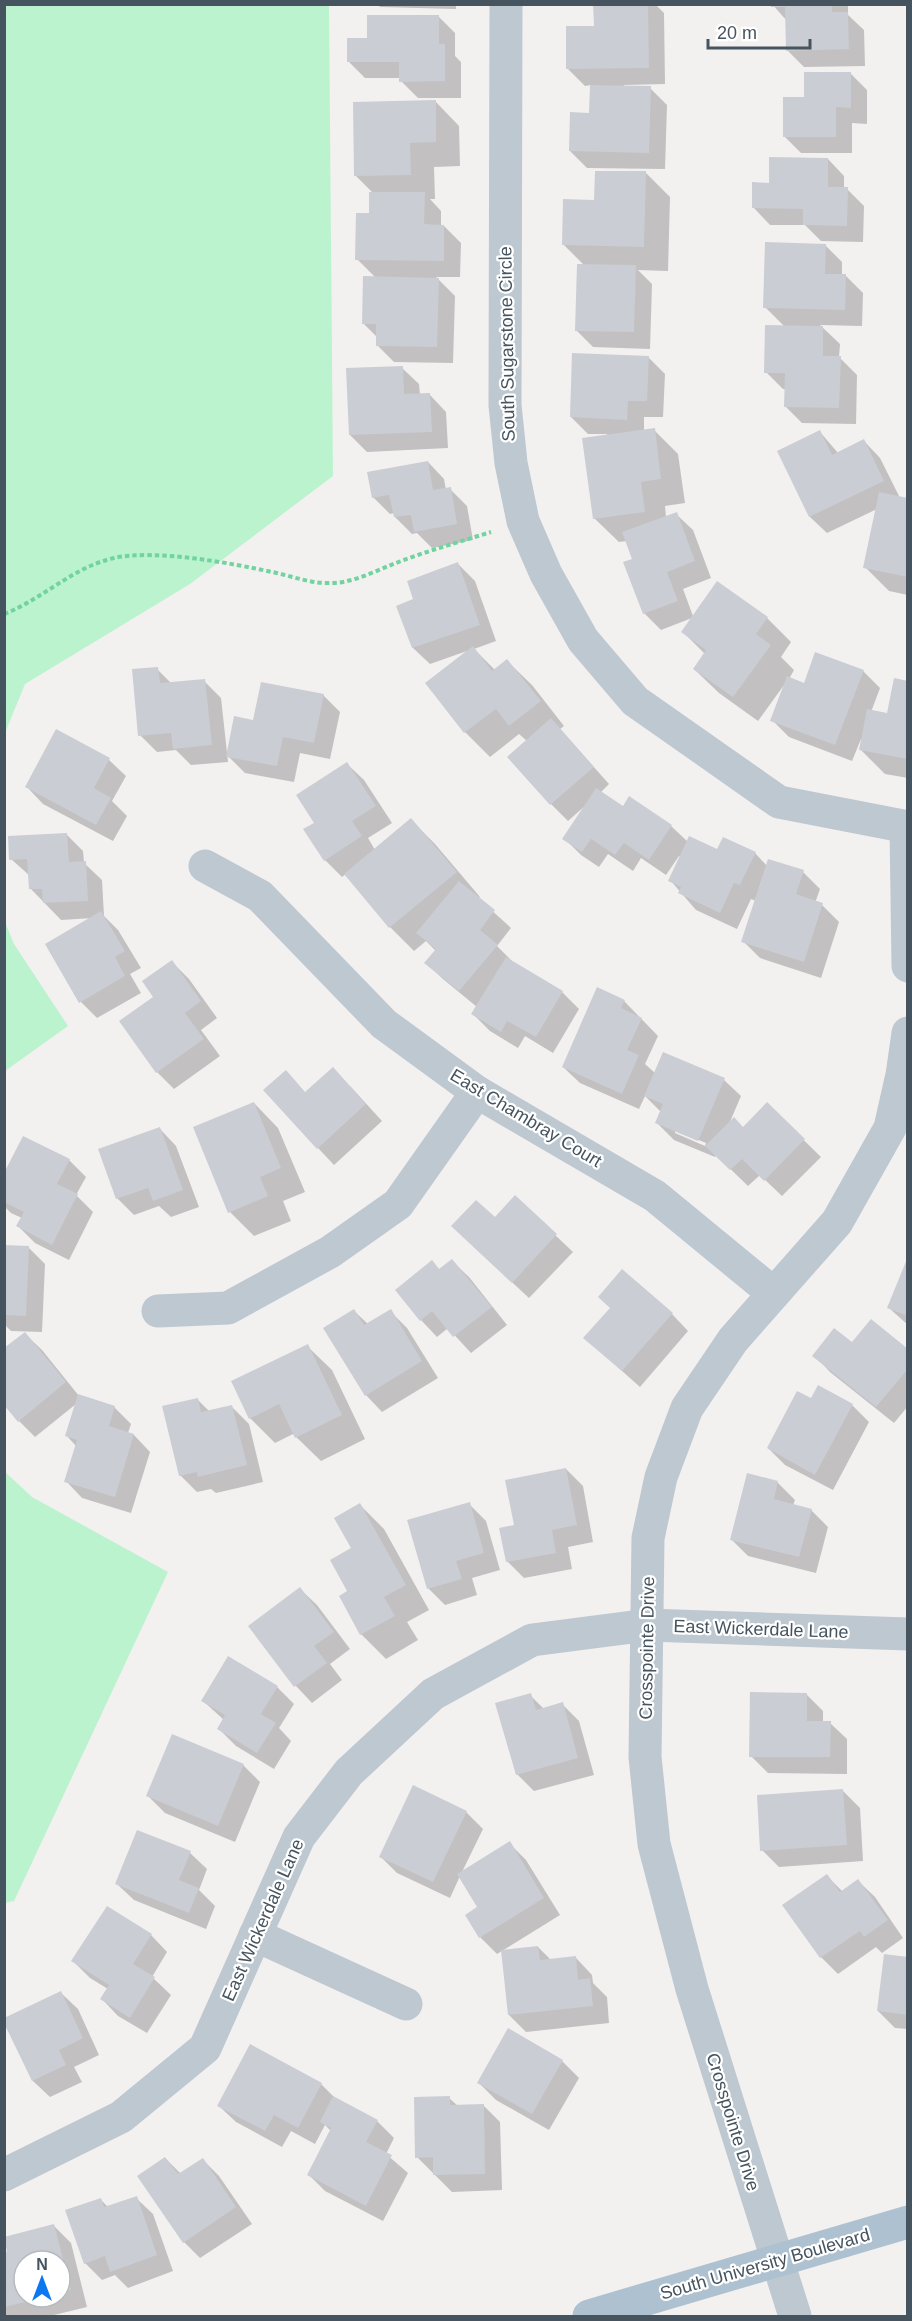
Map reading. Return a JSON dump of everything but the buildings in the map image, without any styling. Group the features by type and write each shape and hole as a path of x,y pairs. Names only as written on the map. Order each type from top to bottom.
{"main road":[{"name":"South University Boulevard","path":"589,2316 908,2222"}],"street":[{"name":"South Sugarstone Circle","path":"506,4 505,405 511,463 523,521 546,574 583,640 635,701 779,802 907,827"},
{"path":"907,827 908,966"},
{"name":"East Chambray Court","path":"206,866 260,896 384,1024 477,1092 656,1196 773,1293"},
{"name":"Crosspointe Drive","path":"795,2316 692,1989 654,1844 645,1758 648,1538 661,1477 687,1408 734,1340 837,1222 890,1128 902,1075 908,1033"},
{"path":"158,1311 228,1308 330,1252 398,1203 477,1092"},
{"name":"East Wickerdale Lane","path":"4,2175 121,2117 205,2048 299,1837 349,1772 433,1694 532,1640 648,1625 908,1634"},
{"path":"255,1935 406,2004"}],"path":[{"path":"4,614 20,608 77,572 100,561 117,557 170,557 231,564 317,583 333,584 354,579 446,545 523,521"}],"green space":[{"path":"5,4 329,5 333,476 190,584 25,684 5,733"},
{"path":"5,922 14,944 68,1026 5,1071"},
{"path":"4,1471 32,1497 168,1572 14,1901 5,1903"}]}
